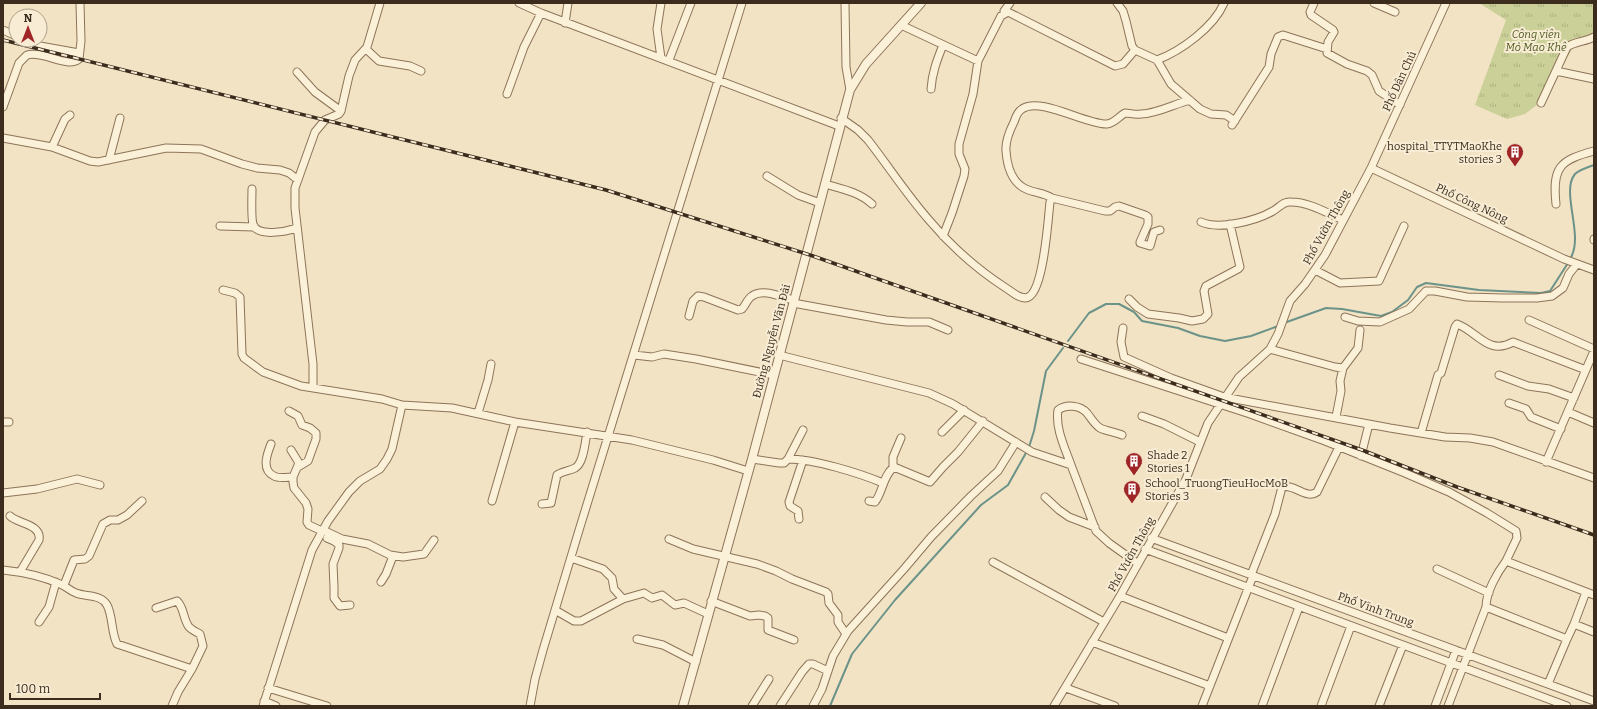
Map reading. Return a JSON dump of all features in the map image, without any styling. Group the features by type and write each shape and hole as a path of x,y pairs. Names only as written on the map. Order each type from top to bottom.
{"street":[{"path":"3,107 19,63 27,55 39,53 67,62 72,62 79,59 81,41 80,3"},
{"path":"313,388 313,364 297,228 295,196 298,180 318,126 325,120 339,114 341,111 349,76 355,60 366,49 380,3"},
{"path":"519,3 565,23 840,122 858,130 868,140 928,220 989,277 1020,296 1026,298 1034,291 1044,263 1050,202 1052,198"},
{"path":"565,23 568,3"},
{"path":"661,3 657,29 661,58"},
{"path":"669,60 691,3"},
{"path":"530,706 535,679 555,610 742,3"},
{"path":"846,3 846,67 850,90"},
{"name":"Đường Nguyễn Văn Đài","path":"683,706 752,459 840,122 850,90 866,64 921,3"},
{"path":"944,236 964,176 965,169 959,154 959,144 973,94 978,61 1001,16 1004,14 1004,11 1010,3"},
{"path":"1116,3 1123,11 1132,46 1135,50 1157,60 1171,84 1200,109 1211,114 1226,115 1234,123 1269,67 1271,54 1278,37 1283,35 1327,50 1328,53 1335,58 1367,71 1372,75 1379,91 1400,104"},
{"path":"1157,60 1180,49 1213,21 1220,13 1224,3"},
{"path":"1314,3 1310,12 1311,15 1329,26 1334,32 1328,42 1327,50"},
{"path":"1374,3 1395,12"},
{"name":"Phố Dân Chủ","path":"1371,168 1446,3"},
{"path":"1004,14 1008,12 1115,66 1123,64 1135,50"},
{"path":"507,94 524,47 541,13"},
{"path":"901,26 978,61"},
{"path":"1541,103 1567,48 1571,44 1588,41 1594,37"},
{"path":"932,89 934,67 943,45"},
{"path":"48,48 79,53"},
{"path":"366,49 379,61 410,66 421,71"},
{"path":"1556,71 1594,80"},
{"path":"297,72 315,92 341,111"},
{"path":"1160,230 1154,232 1150,246 1140,244 1148,224 1148,217 1145,215 1119,206 1110,211 1105,211 1052,198 1045,194 1025,189 1014,179 1007,164 1006,145 1018,112 1023,108 1032,105 1050,108 1109,124 1125,113 1141,114 1156,112 1175,104 1190,100"},
{"path":"52,147 65,119 70,115"},
{"path":"109,160 120,118"},
{"path":"3,138 52,147 90,161 98,162 166,148 201,148 242,164 257,168 280,170 289,173 298,180"},
{"path":"1556,204 1555,182 1561,166 1564,162 1574,156 1594,150"},
{"name":"Phố Vườn Thông","path":"1054,706 1120,596 1151,538 1186,479 1208,423 1224,397 1239,377 1270,349 1278,334 1290,301 1305,284 1326,255 1371,168"},
{"name":"Phố Công Nông","path":"1371,168 1576,264"},
{"path":"767,176 798,195 820,203"},
{"path":"825,184 856,192 864,196 872,204"},
{"path":"252,189 252,220 254,227"},
{"path":"1201,222 1206,225 1216,226 1230,224 1252,219 1272,212 1284,203 1290,202 1314,207 1344,220"},
{"path":"1129,299 1137,307 1148,314 1192,321 1203,319 1208,314 1204,291 1206,286 1240,267 1230,224"},
{"path":"220,226 254,227 259,230 270,232 280,232 297,228"},
{"path":"1315,270 1340,283 1379,280 1404,226"},
{"path":"1345,317 1380,322 1409,309 1426,291 1435,291 1467,297 1537,298 1552,296 1563,288 1569,274 1576,264 1594,270"},
{"path":"223,290 235,293 240,297 242,354 244,358 263,372 300,386 382,399 402,405 452,408 515,422 644,442 748,471"},
{"path":"688,316 693,302 698,296 738,310 742,309 748,300 757,293 764,292 793,301 886,320 929,322 948,330"},
{"path":"1529,320 1594,350 1546,462"},
{"path":"1421,434 1438,375 1441,373 1457,324 1488,344 1500,346 1513,342 1586,370"},
{"path":"1123,328 1121,342 1124,357 1171,378 1224,397 1421,434 1470,438 1493,442 1594,478"},
{"path":"1336,417 1341,391 1340,381 1343,368 1358,348 1360,330"},
{"path":"1270,349 1343,368"},
{"path":"634,354 652,357 664,354 774,375"},
{"path":"779,354 929,393 964,410 1032,452 1071,465"},
{"path":"1081,359 1250,414 1405,472 1449,492 1512,527 1516,531 1517,538 1489,593 1486,601 1486,607 1448,706"},
{"path":"478,413 488,380 491,364"},
{"path":"1499,375 1528,386 1549,388 1574,398"},
{"path":"1509,403 1526,409 1531,417 1561,429"},
{"path":"276,706 263,704 312,550 321,532 349,492 360,481 380,469 387,460 392,449 402,405"},
{"path":"1122,435 1100,428 1092,421 1086,412 1077,407 1068,405 1058,410 1057,417 1062,438 1096,531 1109,543 1138,564"},
{"path":"942,432 964,410"},
{"path":"289,411 298,416 302,425 310,428 316,434 316,439 308,461 298,467"},
{"path":"1568,412 1594,422"},
{"path":"1142,416 1164,424 1200,442"},
{"path":"893,467 897,467 930,482 958,452 983,421"},
{"path":"492,500 515,422"},
{"path":"1361,456 1369,424"},
{"path":"752,459 784,463 788,459 803,430"},
{"path":"542,504 550,503 557,475 560,472 575,468 580,462 587,432"},
{"path":"870,501 875,502 878,499 883,483 893,467 893,457 902,438"},
{"path":"813,706 822,689 832,656 846,634 931,537 998,471 1016,442"},
{"path":"271,444 266,456 266,464 269,472 280,478 293,477"},
{"path":"1202,706 1248,588 1275,514 1282,487 1285,486 1310,494 1315,494 1339,447"},
{"path":"291,450 299,463 292,482 294,488 306,503 308,509 307,522 309,525 339,545 333,564 334,598 340,606 350,605"},
{"path":"788,459 802,460 861,475 883,483"},
{"path":"799,519 798,511 790,506 789,502 802,460"},
{"path":"3,493 37,489 77,479 100,484"},
{"path":"1045,497 1069,517 1094,527"},
{"path":"64,585 74,560 85,559 89,556 103,524 110,520 118,520 128,515 142,501"},
{"path":"10,516 16,521 36,529 40,534 39,540 20,572"},
{"path":"321,532 342,539 368,544 393,556 403,557 424,554 434,540"},
{"name":"Phố Vĩnh Trung","path":"1151,538 1594,701"},
{"path":"669,539 693,549 776,570 792,579 826,592 828,594 829,603 838,615 838,622 846,634"},
{"path":"1145,549 1567,706"},
{"path":"381,582 393,556"},
{"path":"571,558 603,569 612,578 614,589 623,600"},
{"path":"993,562 1104,622"},
{"path":"1506,562 1594,595"},
{"path":"1437,568 1489,593"},
{"path":"3,570 20,572 56,582 64,585 76,593 104,600 109,610 117,644 192,669"},
{"path":"39,622 49,606 56,582"},
{"path":"1548,684 1586,592"},
{"path":"555,610 569,619 578,621 641,593 652,598 660,595 675,605 684,603 708,614"},
{"path":"1120,596 1228,638"},
{"path":"156,608 177,601 180,604 188,625 200,634 203,646 172,706"},
{"path":"712,601 750,616 765,616 768,618 768,630 794,640"},
{"path":"1262,706 1299,607"},
{"path":"1486,607 1567,639"},
{"path":"1574,624 1594,632"},
{"path":"1321,706 1351,626"},
{"path":"637,639 663,645 696,662"},
{"path":"1092,642 1210,686"},
{"path":"1380,706 1403,645"},
{"path":"1435,706 1456,650"},
{"path":"780,706 793,684 809,664 813,664 828,671"},
{"path":"752,706 769,679"},
{"path":"268,688 327,706"},
{"path":"1066,688 1115,706"}],"green space":[{"name":"Công viên Mỏ Mạo Khê","path":"1479,3 1594,3 1594,38 1574,46 1542,101 1525,114 1507,119 1475,105 1506,20"}],"waterway":[{"path":"1570,259 1574,249 1575,239 1570,192 1571,182 1575,174 1594,165"},
{"path":"1284,323 1326,308 1342,309 1381,316 1392,312 1408,300 1417,287 1426,283 1479,290 1541,293 1550,291 1568,263"},
{"path":"1068,341 1089,313 1106,304 1119,304 1134,312 1142,321 1178,328 1200,336 1225,341 1251,336 1278,326"},
{"path":"1029,447 1034,431 1046,371 1063,348"},
{"path":"830,706 852,654 895,600 981,505 1008,485 1027,451"}],"railway":[{"path":"3,40 606,190 813,256 1362,450 1457,487 1594,535"}],"place":[{"name":"hospital_TTYTMaoKhe stories 3","path":"1515,167"},
{"name":"Shade 2 Stories 1","path":"1134,476"},
{"name":"School_TruongTieuHocMoB Stories 3","path":"1132,504"}]}
